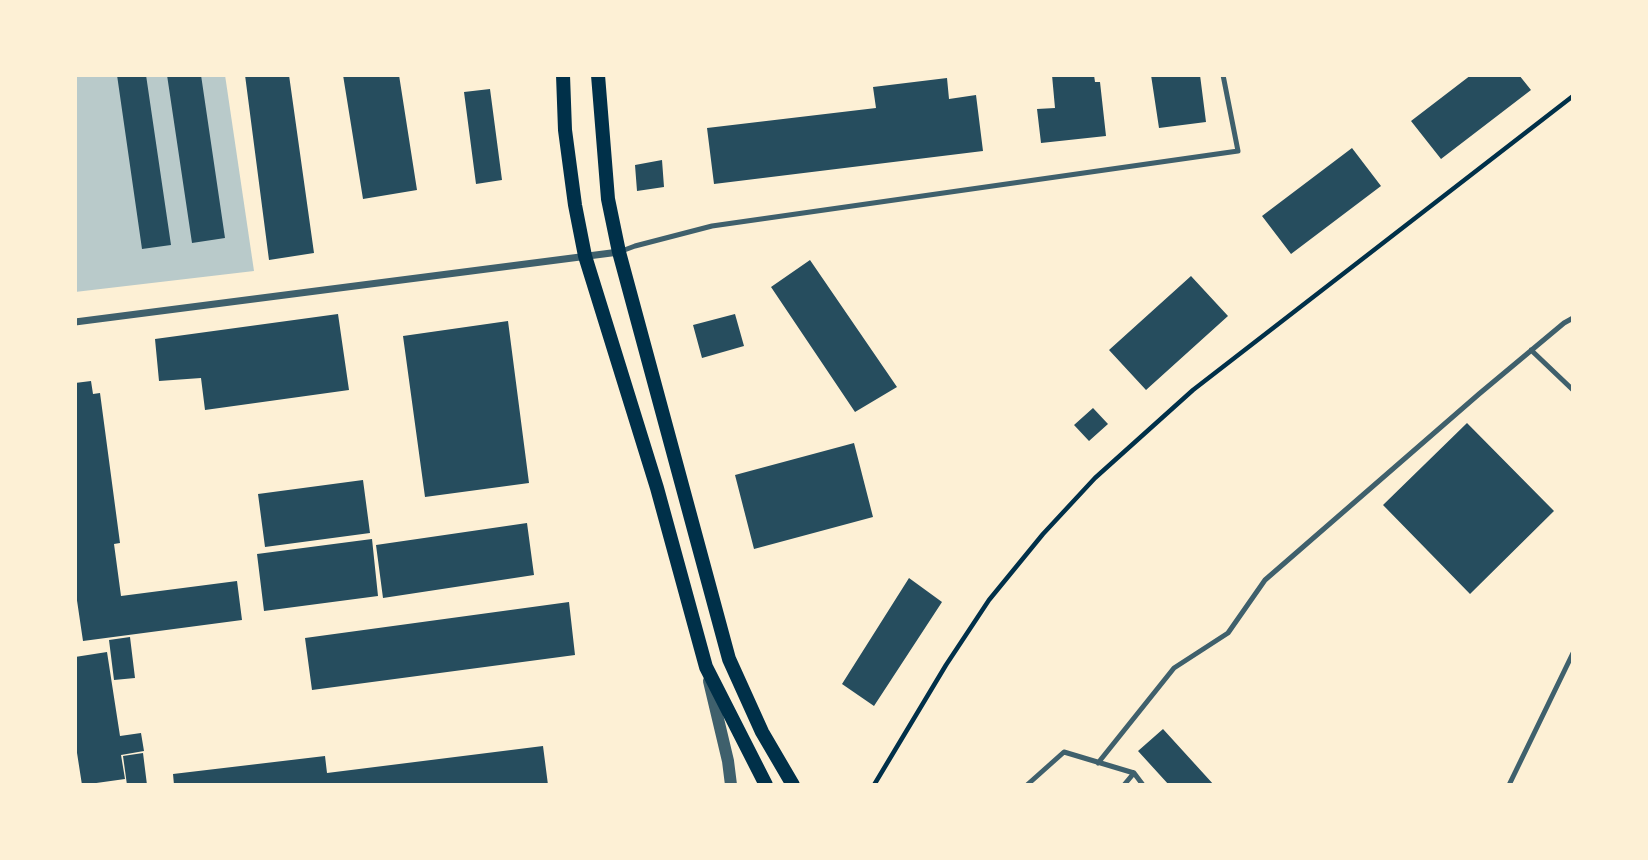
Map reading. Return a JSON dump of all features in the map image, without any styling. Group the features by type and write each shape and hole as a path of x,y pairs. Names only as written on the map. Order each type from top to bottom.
{"main road":[{"path":"563,75 565,130 585,256 657,488 706,667 766,785"},
{"path":"598,75 608,199 619,252 729,659 762,732 793,785"}],"street":[{"path":"75,322 619,252"},
{"path":"706,667 731,785"}],"lane":[{"path":"619,252 712,226 1238,151 1223,75"},
{"path":"1098,763 1174,668 1228,633 1265,580 1531,350 1573,318"},
{"path":"1531,350 1573,390"},
{"path":"1509,785 1573,653"},
{"path":"1027,785 1064,752 1134,773 1143,785"},
{"path":"1125,785 1134,773"}],"path":[{"path":"874,785 946,665 989,600 1043,534 1095,478 1193,390 1573,96"}],"shaded area":[{"path":"75,75 225,75 254,271 75,292"}],"building":[{"path":"117,75 146,75 171,245 142,249"},
{"path":"167,75 201,75 225,238 192,243"},
{"path":"245,75 289,75 314,253 269,260"},
{"path":"343,75 399,75 417,190 363,199"},
{"path":"1052,75 1094,75 1095,82 1100,82 1106,136 1041,143 1037,109 1055,108"},
{"path":"1151,75 1200,75 1206,122 1159,128"},
{"path":"1471,75 1519,75 1531,90 1441,159 1411,121"},
{"path":"947,78 949,99 976,95 983,151 714,184 707,128 876,108 873,87"},
{"path":"490,89 502,180 476,184 464,92"},
{"path":"1352,148 1381,186 1291,254 1262,216"},
{"path":"662,160 664,187 637,191 635,165"},
{"path":"810,260 897,387 855,412 771,287"},
{"path":"1191,276 1228,316 1146,390 1109,350"},
{"path":"338,314 349,390 205,410 201,378 159,381 155,339"},
{"path":"735,314 744,346 702,358 693,325"},
{"path":"508,321 529,483 425,497 403,336"},
{"path":"91,381 93,394 100,393 120,543 114,544 121,596 237,581 242,620 83,641 75,587 75,383"},
{"path":"1093,408 1108,424 1089,441 1074,425"},
{"path":"1467,423 1554,511 1470,594 1383,505"},
{"path":"854,443 873,517 754,549 735,475"},
{"path":"363,480 370,533 265,547 258,494"},
{"path":"527,523 534,575 383,598 376,545"},
{"path":"372,539 378,596 264,611 257,554"},
{"path":"909,578 942,602 874,706 842,684"},
{"path":"569,602 575,655 312,690 305,638"},
{"path":"130,637 135,678 114,680 109,640"},
{"path":"107,652 120,736 141,733 144,751 121,755 125,779 82,785 75,740 75,657"},
{"path":"1163,729 1214,785 1169,785 1138,751"},
{"path":"543,746 548,785 174,785 173,774 325,756 327,773"},
{"path":"143,753 147,785 127,785 123,756"}]}
